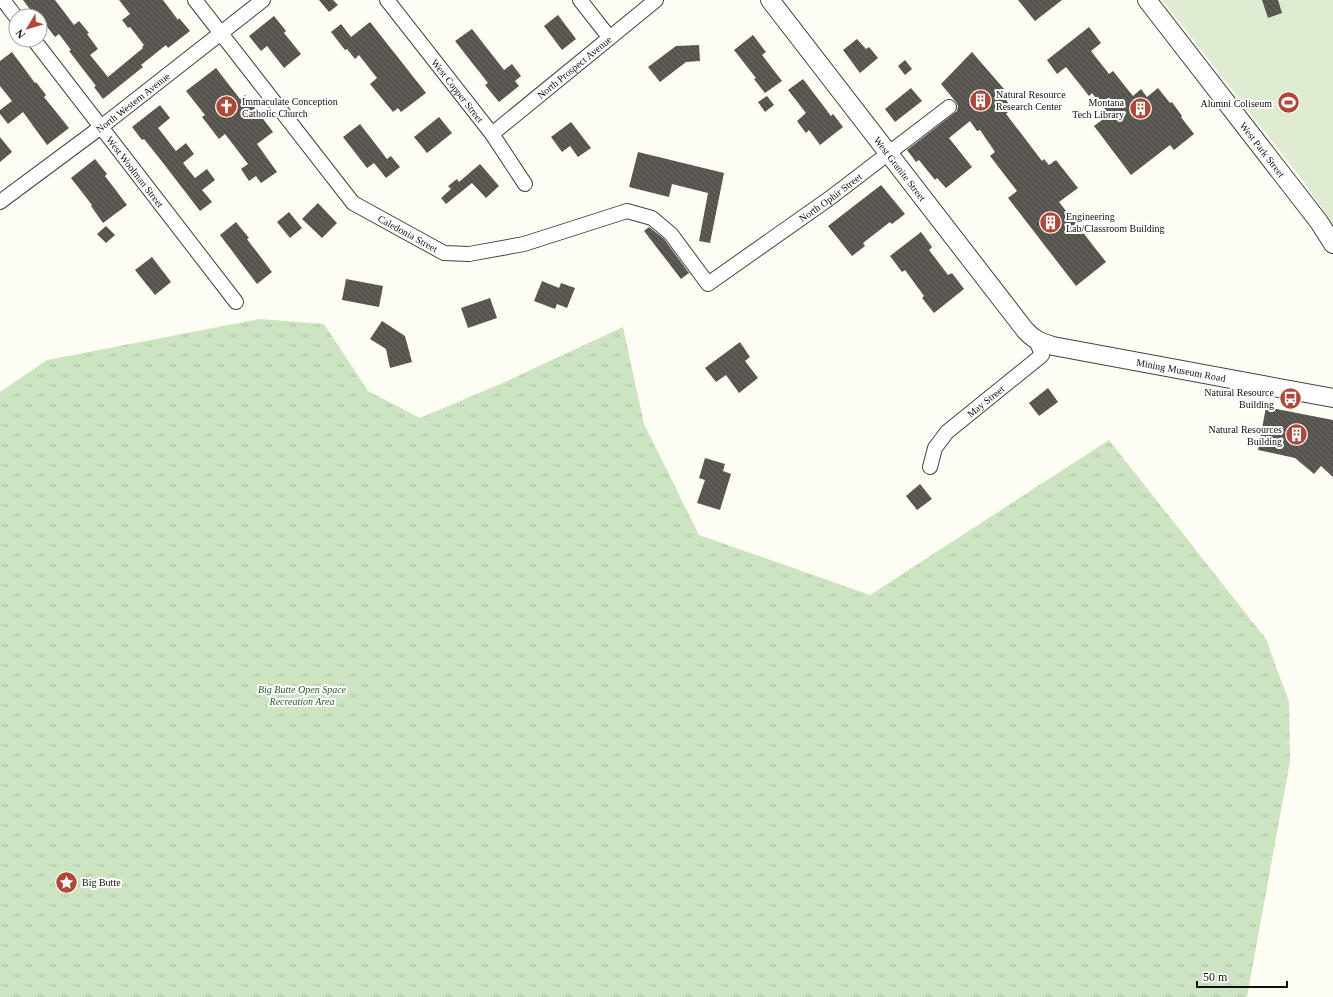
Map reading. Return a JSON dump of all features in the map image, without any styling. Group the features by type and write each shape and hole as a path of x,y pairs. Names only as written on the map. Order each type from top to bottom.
{"street":[{"path":"3,0 9,8"},
{"name":"Caledonia Street","path":"195,0 353,203 444,254 469,254 524,244 627,211 652,218 671,234 708,284"},
{"name":"North Western Avenue","path":"0,202 101,126 263,0"},
{"name":"West Copper Street","path":"387,0 492,134 525,184"},
{"path":"580,0 609,37"},
{"name":"North Prospect Avenue","path":"492,134 656,0"},
{"name":"West Granite Street","path":"770,0 1025,330 1034,338"},
{"name":"West Park Street","path":"1147,0 1318,222 1333,244"},
{"name":"West Woolman Street","path":"40,48 236,302"},
{"name":"North Ophir Street","path":"708,284 830,198 949,107"},
{"name":"Mining Museum Road","path":"1034,338 1040,342 1053,346 1333,398"},
{"name":"May Street","path":"930,467 935,448 946,432 1042,355 1034,338"}],"green space":[{"name":"Alumni Coliseum","path":"1162,0 1333,0 1333,225 1304,182"},
{"name":"Big Butte Open Space Recreation Area","path":"260,319 324,324 368,391 420,418 505,382 623,327 644,424 699,535 870,595 1109,440 1266,639 1289,702 1290,761 1247,997 0,997 0,392 47,360"}],"building":[{"path":"23,0 55,0 74,25 79,21 89,33 87,34 98,49 90,55 108,77 143,48 142,47 144,45 130,27 128,28 122,20 130,14 119,0 163,0 178,20 179,18 190,31 168,48 166,45 141,65 143,67 103,99 94,87 96,86 69,51 71,50 59,34 55,37 48,28 48,8 29,8"},
{"path":"319,0 333,0 338,5 329,12"},
{"path":"1018,0 1062,0 1035,21"},
{"path":"1262,0 1278,0 1282,13 1268,18"},
{"path":"558,15 576,39 562,50 544,26"},
{"path":"274,16 286,31 284,33 301,54 284,68 267,46 261,51 249,36"},
{"path":"370,22 426,93 401,112 398,108 393,112 370,84 377,78 359,55 355,59 347,49 345,50 331,32 341,24 351,37"},
{"name":"Montana Tech Library","path":"1089,27 1101,43 1091,51 1109,74 1113,71 1133,96 1141,89 1147,97 1158,88 1170,103 1172,102 1194,134 1174,150 1170,145 1131,175 1094,126 1102,120 1100,118 1107,112 1092,93 1089,96 1066,67 1057,74 1047,60"},
{"path":"472,29 504,70 512,64 521,76 515,81 519,86 499,102 485,85 488,83 455,41"},
{"path":"753,35 766,52 762,55 782,81 765,93 754,79 756,78 734,50"},
{"path":"857,39 866,49 869,47 878,58 860,73 843,50"},
{"path":"699,45 700,61 686,62 660,82 648,67 676,46"},
{"path":"12,52 46,95 44,97 69,128 47,145 23,112 8,124 0,114 0,110 12,101 0,86 0,61"},
{"path":"972,52 1004,89 1000,92 1012,108 1006,114 1042,161 1044,159 1049,165 1056,160 1078,188 1059,202 1106,262 1076,286 1008,198 1017,191 990,156 995,152 980,130 977,131 970,121 949,138 972,167 946,188 937,178 935,180 919,160 916,162 907,150 957,111 958,106 956,102 941,84"},
{"path":"905,60 912,69 905,75 898,66"},
{"name":"Immaculate Conception Catholic Church","path":"216,68 240,99 245,95 273,132 257,144 277,172 261,183 256,176 249,181 241,169 248,164 225,134 219,139 202,117 205,115 186,91"},
{"path":"803,79 831,116 833,114 843,127 820,145 809,130 806,133 797,121 806,113 788,90"},
{"path":"911,88 922,101 895,122 885,109"},
{"path":"767,96 774,105 765,112 758,102"},
{"path":"160,105 170,118 158,128 176,151 186,143 194,154 183,163 195,178 207,169 215,180 202,190 212,202 200,211 144,139 142,140 132,127"},
{"path":"439,117 452,133 427,153 414,137"},
{"path":"571,122 591,148 578,157 570,146 562,152 551,137"},
{"path":"360,124 387,159 391,156 400,167 386,178 374,163 367,168 343,137"},
{"path":"0,137 12,152 0,162"},
{"path":"638,152 724,173 710,243 699,241 708,193 672,184 669,197 629,187"},
{"path":"95,159 107,174 105,176 127,205 103,223 91,206 92,205 71,178"},
{"path":"480,164 499,186 486,198 472,183 446,204 441,198 451,189 448,186 457,179 459,182"},
{"path":"881,185 905,214 892,224 890,222 863,243 865,246 852,256 828,226"},
{"path":"318,203 337,223 322,238 302,219"},
{"path":"289,212 302,228 290,238 277,222"},
{"path":"236,222 249,238 247,239 272,272 257,284 220,235"},
{"path":"106,226 115,235 106,243 97,234"},
{"path":"649,227 664,239 689,273 681,279 644,231"},
{"path":"921,232 932,247 929,250 948,275 952,273 964,289 934,313 922,298 924,296 905,270 902,272 890,256"},
{"path":"152,257 171,282 155,295 135,270"},
{"path":"346,279 383,286 379,307 342,300"},
{"path":"542,281 559,288 561,283 575,288 567,308 557,304 555,309 534,301"},
{"path":"490,298 497,318 468,328 461,308"},
{"path":"382,321 405,336 412,362 390,368 386,349 370,339"},
{"path":"740,342 750,357 745,361 758,378 739,393 726,375 716,382 705,368"},
{"path":"1048,388 1058,402 1039,416 1029,403"},
{"name":"Natural Resources Building","path":"1266,407 1333,420 1333,477 1321,466 1314,474 1295,458 1258,450"},
{"path":"705,458 725,464 723,471 731,474 720,510 697,503 705,480 699,478"},
{"path":"920,484 932,499 917,510 906,496"}],"place":[{"name":"Natural Resource Research Center","path":"980,100"},
{"name":"Alumni Coliseum","path":"1288,103"},
{"name":"Immaculate Conception Catholic Church","path":"226,107"},
{"name":"Montana Tech Library","path":"1140,108"},
{"name":"Engineering Lab/Classroom Building","path":"1051,222"},
{"name":"Natural Resource Building","path":"1290,398"},
{"name":"Natural Resources Building","path":"1297,435"},
{"name":"Big Butte","path":"66,882"}]}
